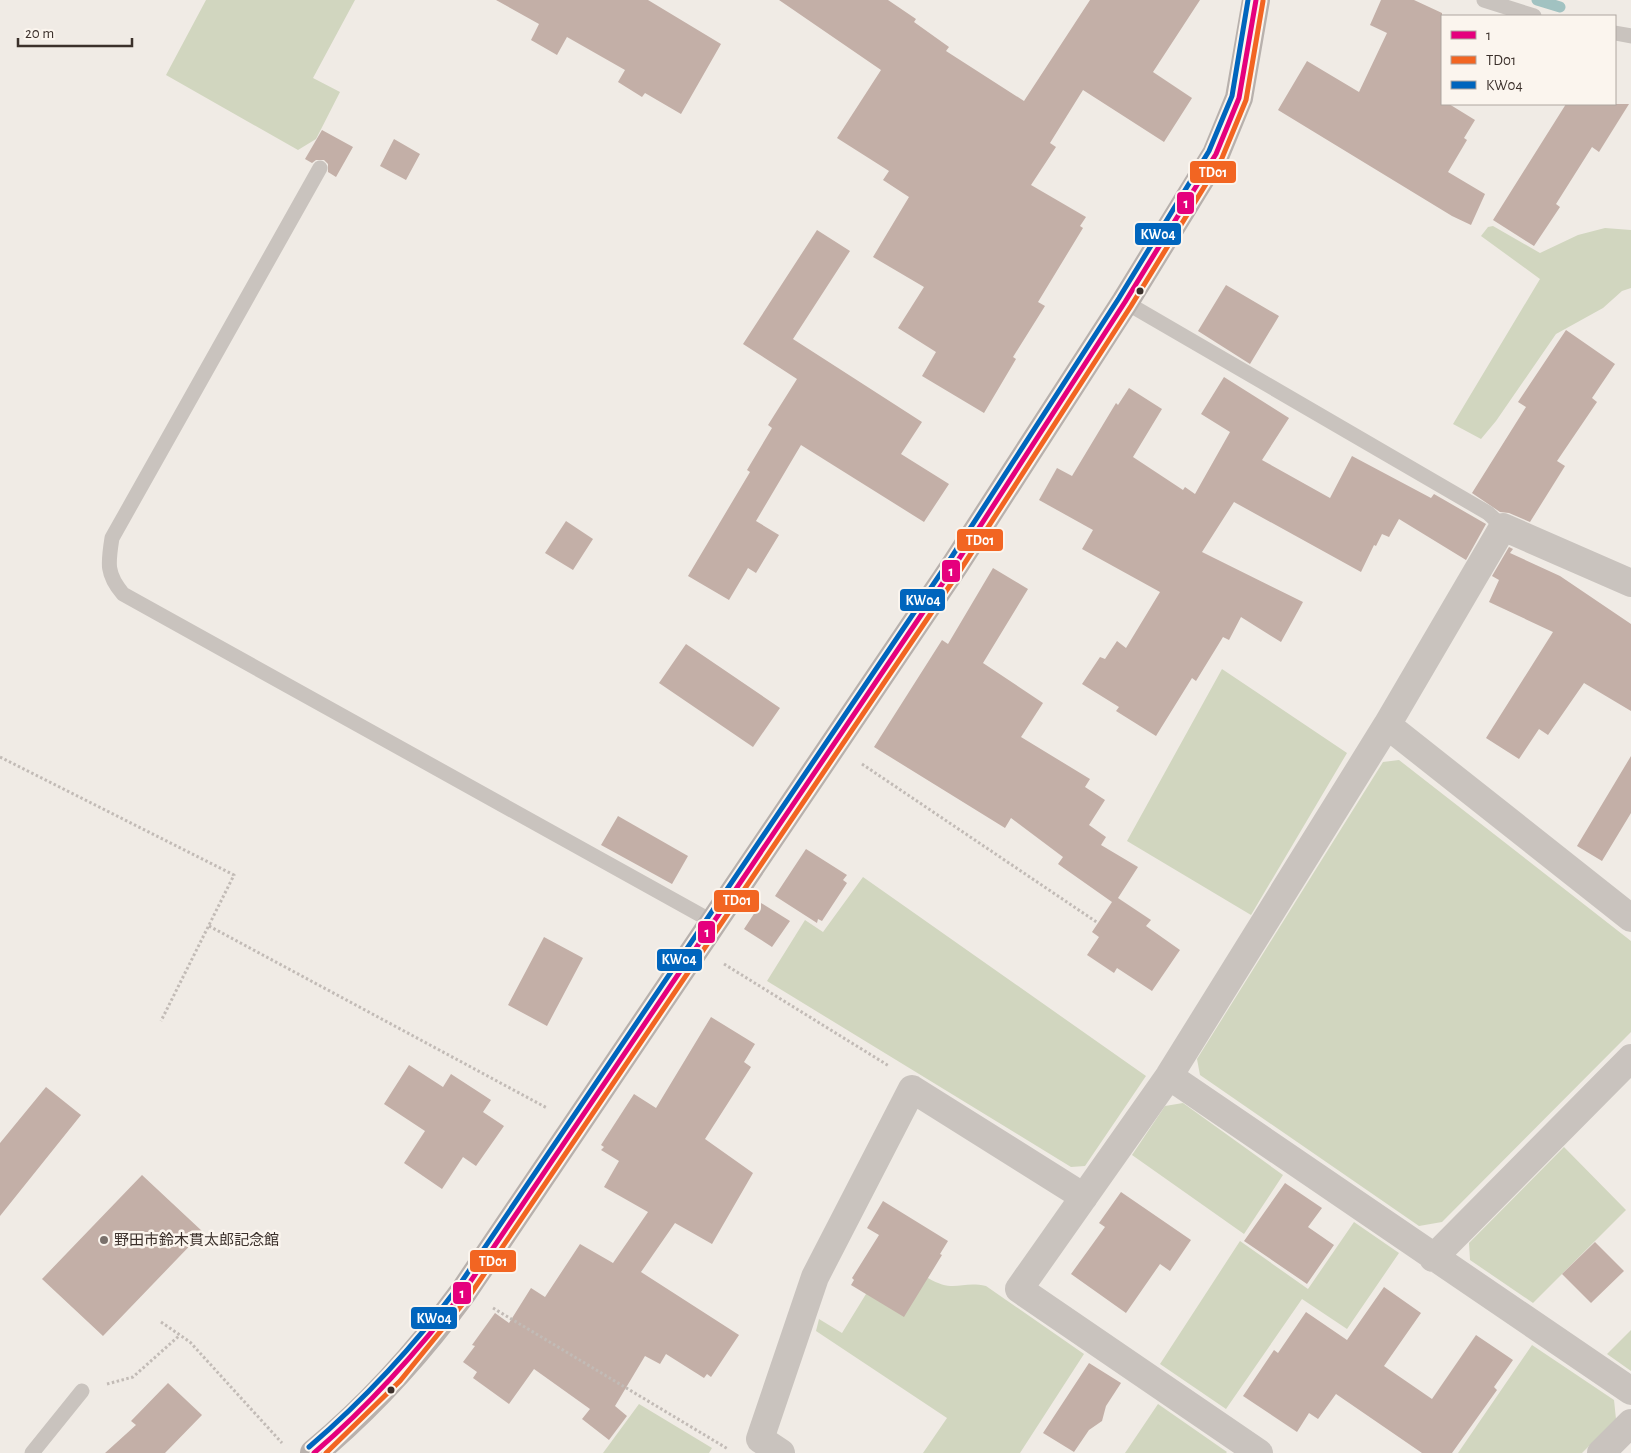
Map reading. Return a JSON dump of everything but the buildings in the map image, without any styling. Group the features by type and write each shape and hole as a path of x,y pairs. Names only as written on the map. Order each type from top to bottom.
{"main road":[{"path":"314,1453 363,1410 400,1372 431,1335 464,1290 715,923 955,565 1125,302 1216,154 1239,98 1256,0"}],"street":[{"path":"1259,1453 1019,1289 1170,1076 1387,725 1503,528 1631,583"},
{"path":"1387,725 1631,918"},
{"path":"1433,1258 1631,1058"},
{"path":"1170,1076 1433,1258 1631,1391"},
{"path":"782,1453 760,1439 815,1277 912,1089 1084,1197"},
{"path":"1601,1453 1631,1423"}],"lane":[{"path":"1484,0 1531,15"},
{"path":"1616,33 1631,36"},
{"path":"320,168 112,538 108,562 113,582 123,594 715,923"},
{"path":"1125,302 1488,513 1503,528"},
{"path":"32,1453 82,1391"}],"path":[{"path":"0,757 234,874 161,1020"},
{"path":"862,763 1098,924"},
{"path":"208,926 550,1109"},
{"path":"698,948 902,1074 912,1089"},
{"path":"464,1290 735,1453"},
{"path":"161,1322 190,1342 284,1446"},
{"path":"82,1391 133,1377 180,1335"}],"green space":[{"path":"206,0 355,0 313,78 340,92 316,139 298,150 166,75"},
{"path":"1493,226 1540,253 1578,235 1605,228 1631,230 1631,288 1622,291 1603,308 1556,334 1496,421 1481,439 1453,424 1540,279 1481,236 1488,227"},
{"path":"1222,669 1347,753 1251,915 1127,841"},
{"path":"1399,760 1631,941 1631,1032 1442,1222 1419,1226 1200,1075 1197,1059 1383,762"},
{"path":"863,877 1146,1076 1085,1166 1071,1167 767,981 805,920 823,932"},
{"path":"1183,1103 1283,1175 1244,1234 1132,1155 1165,1106"},
{"path":"1564,1147 1626,1210 1533,1303 1470,1260 1469,1243"},
{"path":"1354,1222 1399,1253 1347,1329 1302,1299 1226,1409 1160,1364 1240,1241 1308,1289"},
{"path":"928,1278 937,1283 952,1286 970,1284 986,1286 1084,1354 1020,1453 923,1453 947,1418 816,1331 819,1319 842,1333 866,1294"},
{"path":"1631,1330 1631,1371 1607,1354"},
{"path":"1532,1345 1614,1400 1616,1419 1582,1453 1458,1453"},
{"path":"639,1404 712,1448 709,1453 603,1453"},
{"path":"1158,1404 1227,1452 1125,1453"}],"waterway":[{"path":"1537,0 1560,7"}],"transit line":[{"name":"KW04","path":"309,1447 350,1410 388,1371 458,1287 949,561 1119,298 1209,151 1232,96 1248,0"},
{"name":"1","path":"314,1453 375,1396 430,1334 464,1291 955,565 1125,302 1216,154 1239,98 1256,0"},
{"name":"TD01","path":"326,1453 400,1381 470,1295 961,569 1131,306 1222,158 1246,100 1263,1"}],"place":[{"name":"野田市鈴木貫太郎記念館","path":"104,1240"}]}
